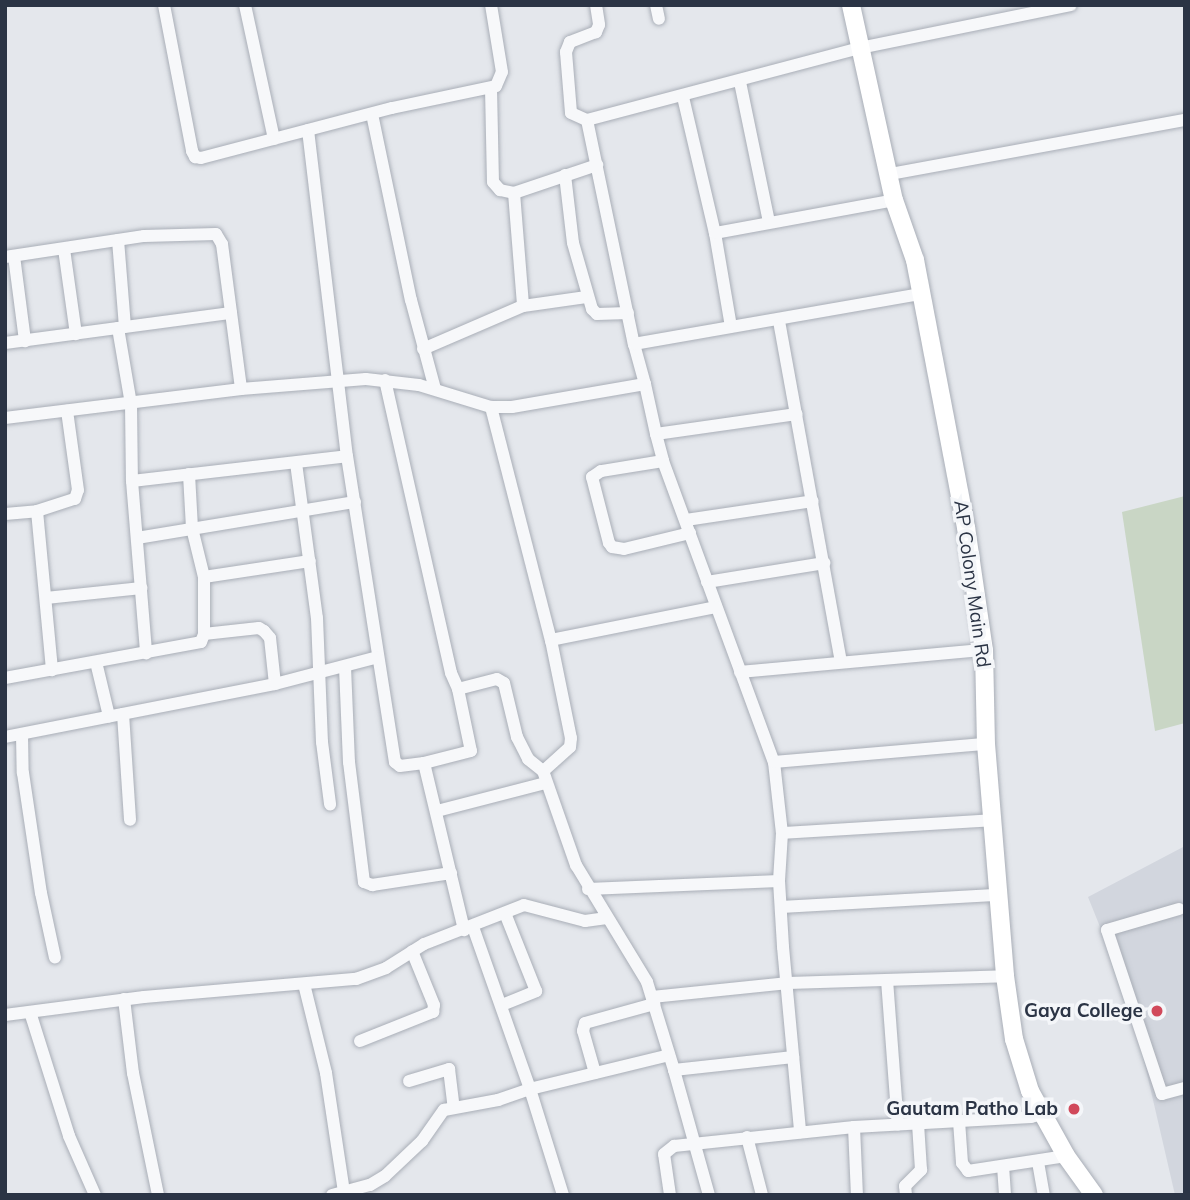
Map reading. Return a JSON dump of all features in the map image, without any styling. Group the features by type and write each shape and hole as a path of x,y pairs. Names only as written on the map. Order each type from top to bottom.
{"street":[{"path":"164,5 195,157 491,88 501,81 502,72 491,5"},
{"path":"245,5 274,139"},
{"path":"596,5 599,24 596,32 575,39 567,46 569,108 573,116 587,120 740,82 860,48 1071,5"},
{"path":"656,5 659,19"},
{"name":"AP Colony Main Rd","path":"851,5 894,200 915,260 966,527 984,650 986,744 1005,975 1020,1066 1042,1114 1066,1156 1094,1195"},
{"path":"740,82 769,222"},
{"path":"491,88 493,182 500,190 514,193 597,165"},
{"path":"683,97 715,233 731,327"},
{"path":"372,114 423,349 435,389"},
{"path":"587,120 634,344 663,461 774,762 782,833 779,881 800,1132"},
{"path":"890,174 1185,120"},
{"path":"308,130 347,456 395,762 400,766 471,751 458,688 447,660 386,380"},
{"path":"565,175 571,230 586,297 597,314 628,313"},
{"path":"514,193 523,306"},
{"path":"715,233 894,200"},
{"path":"25,341 10,256 170,234 216,234 222,244 241,389"},
{"path":"117,240 122,328 131,404 132,481 146,653"},
{"path":"64,249 76,334"},
{"path":"634,344 779,321 921,294"},
{"path":"423,349 523,306 586,297"},
{"path":"5,343 231,313"},
{"path":"779,321 841,661"},
{"path":"5,418 338,380 386,380 435,389 491,407 512,407 645,384"},
{"path":"437,811 544,777 570,747 571,738 551,640 491,407"},
{"path":"5,514 66,505 78,495 67,411"},
{"path":"656,434 797,414"},
{"path":"132,481 347,456"},
{"path":"663,461 601,471 592,477 612,547 624,549 688,526 813,501"},
{"path":"296,463 322,671 322,742 330,804"},
{"path":"5,678 195,645 204,634 204,577 191,528 189,474"},
{"path":"137,538 355,502"},
{"path":"37,511 52,670"},
{"path":"204,577 310,561"},
{"path":"707,582 824,563"},
{"path":"46,598 141,588"},
{"path":"551,640 716,607"},
{"path":"204,634 259,628 264,631 270,638 275,684"},
{"path":"740,672 984,650"},
{"path":"5,737 275,684 378,657"},
{"path":"96,662 109,716"},
{"path":"345,667 349,762 364,882 372,885 451,873"},
{"path":"458,688 497,679 504,682 522,749 544,777 589,888 637,962 653,1001 709,1195"},
{"path":"123,714 130,820"},
{"path":"22,734 23,773 41,893 55,958"},
{"path":"774,762 986,744"},
{"path":"424,762 451,873 469,929 502,1005 563,1195"},
{"path":"782,833 994,820"},
{"path":"589,888 779,881"},
{"path":"781,907 999,895"},
{"path":"5,1015 124,999 304,984 371,975 441,937 469,929 524,905 585,920 607,918"},
{"path":"1179,909 1107,930 1162,1094 1185,1088"},
{"path":"502,1005 533,995 536,990 505,913"},
{"path":"360,1041 433,1012 434,1005 412,951"},
{"path":"595,1073 583,1031 585,1023 653,1001 788,983 1005,975"},
{"path":"887,980 898,1125"},
{"path":"304,984 326,1073 338,1194 370,1185 385,1176 422,1141 438,1114 454,1107 498,1100 530,1089 669,1055"},
{"path":"124,999 133,1073 158,1195"},
{"path":"30,1012 69,1136 94,1195"},
{"path":"674,1070 793,1057"},
{"path":"408,1081 449,1069 454,1107"},
{"path":"670,1195 664,1154 674,1146 854,1127 1031,1118 1042,1114"},
{"path":"959,1121 964,1169 973,1171 1066,1156"},
{"path":"906,1195 905,1186 921,1170 918,1123"},
{"path":"854,1127 857,1195"},
{"path":"747,1137 762,1195"},
{"path":"1038,1161 1044,1195"},
{"path":"1003,1166 1005,1195"}],"shaded area":[{"name":"Gaya College","path":"1185,846 1185,1195 1175,1195 1141,1048 1119,974 1088,897"}],"green space":[{"path":"1185,496 1185,723 1155,731 1122,512"}],"place":[{"name":"Gaya College","path":"1157,1011"},
{"name":"Gautam Patho Lab","path":"1074,1109"}]}
